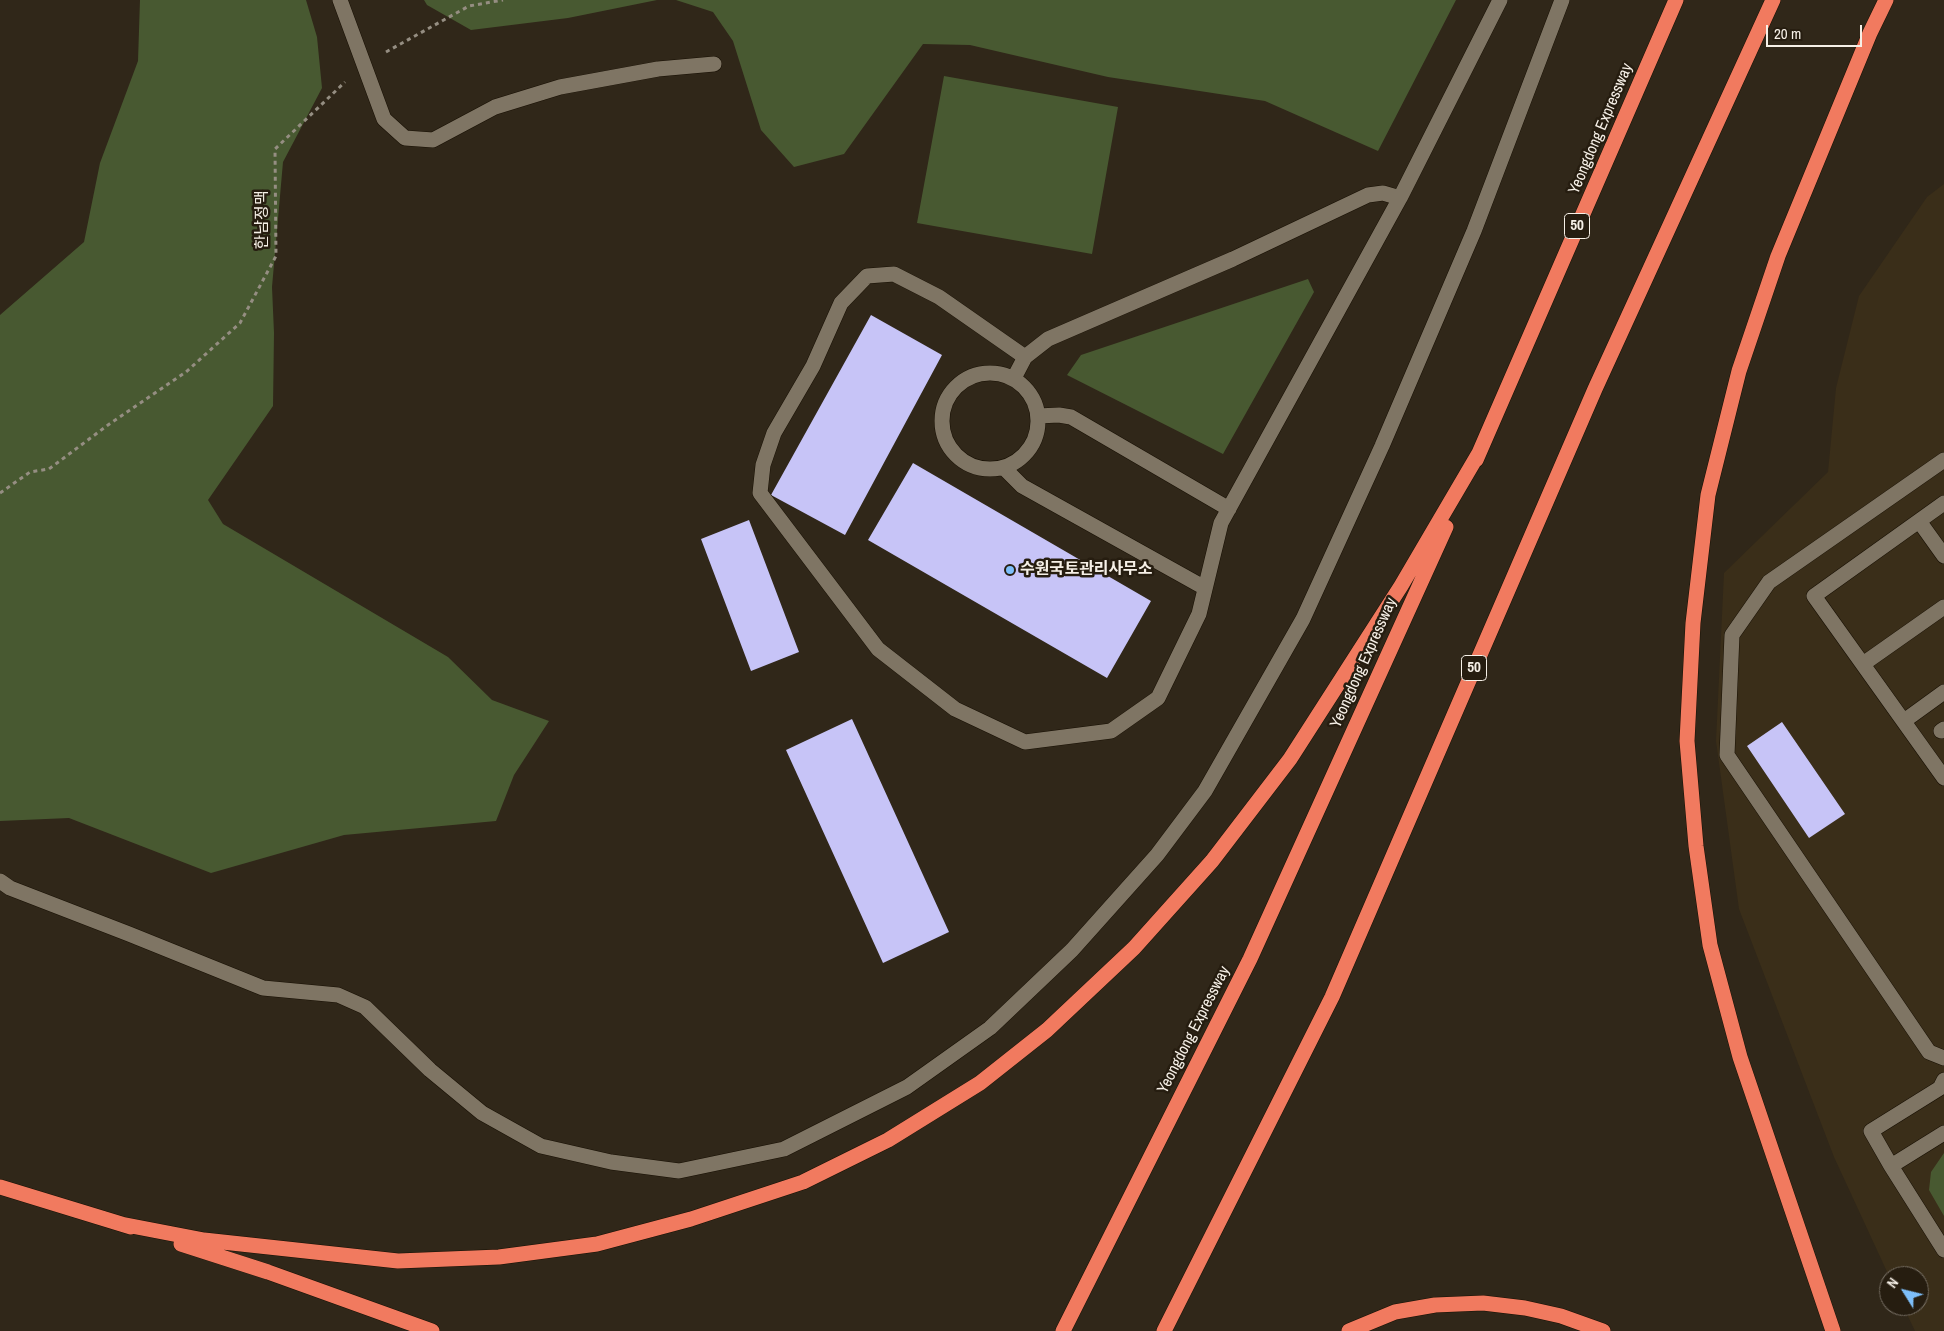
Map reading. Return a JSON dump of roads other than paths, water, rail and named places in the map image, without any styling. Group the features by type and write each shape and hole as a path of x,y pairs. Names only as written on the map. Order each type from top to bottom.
{"highway":[{"name":"Yeongdong Expressway","path":"1063,1331 1250,959 1479,453 1676,0"},
{"name":"50","path":"1164,1331 1332,997 1595,389 1773,0"},
{"path":"1833,1331 1740,1056 1710,945 1696,846 1688,741 1693,623 1708,496 1739,371 1778,256 1870,33 1886,0"},
{"path":"121,1224 204,1240 398,1261 499,1257 597,1244 691,1219 803,1182 888,1140 980,1083 1047,1030 1134,948 1212,861 1290,759 1401,586 1479,453"},
{"path":"0,1187 277,1275 432,1331"},
{"path":"1349,1331 1395,1312 1435,1305 1483,1303 1525,1308 1552,1314 1603,1331"}],"street":[{"path":"340,0 384,119 405,138 433,140 495,107 560,87 658,69 714,64"},
{"path":"1025,357 939,297 894,274 866,276 841,303 813,366 774,432 763,465 760,493 878,649 955,709 1025,742 1111,731 1158,698 1199,614 1221,523 1400,198 1500,0"},
{"path":"0,881 10,888 263,988 338,995 365,1008 430,1070 482,1113 541,1146 611,1162 679,1171 784,1149 907,1087 990,1028 1072,950 1156,855 1205,791 1303,619 1378,456 1474,231 1562,0"},
{"path":"1014,378 1025,357 1048,339 1233,259 1368,195 1383,193 1400,198"},
{"path":"982,373 998,373 1014,378 1027,388 1035,402 1038,416 1037,434 1030,449 1018,461 1004,468 988,470 973,467 960,459 949,447 943,433 942,417 946,402 954,389 966,379 982,373"},
{"path":"1038,416 1059,414 1071,417 1229,509"},
{"path":"1944,460 1769,582 1732,635 1727,755 1929,1052 1944,1058"},
{"path":"1004,468 1022,486 1205,588"},
{"path":"1944,504 1814,596 1944,778"},
{"path":"1919,522 1944,556"},
{"path":"1863,664 1944,607"},
{"path":"1904,721 1944,692"},
{"path":"1944,1080 1940,1088 1872,1131 1891,1166 1944,1250"},
{"path":"1891,1166 1944,1133"}],"place":[{"name":"수원국토관리사무소","path":"1010,570"}]}
